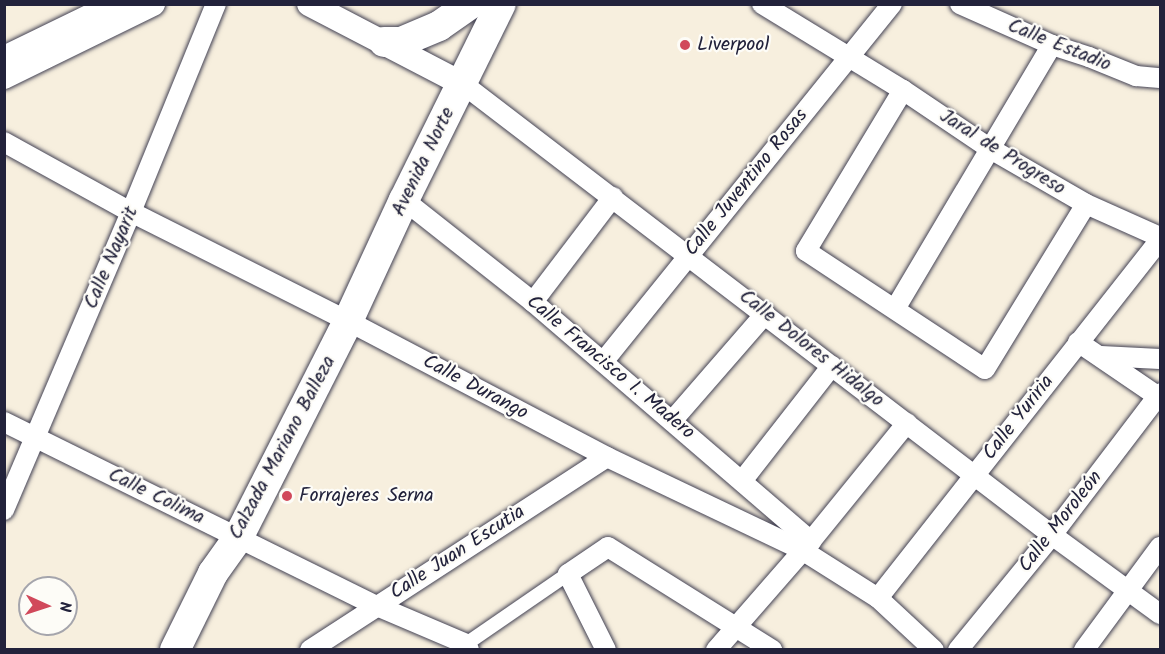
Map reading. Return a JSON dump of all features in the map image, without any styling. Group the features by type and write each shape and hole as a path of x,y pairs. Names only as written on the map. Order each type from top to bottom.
{"main road":[{"path":"384,42 401,42 439,26 470,4"},
{"name":"Avenida Norte","path":"340,318 404,200 455,80 482,4"},
{"name":"Avenida Norte","path":"340,318 455,80 501,4"},
{"name":"Calzada Mariano Balleza","path":"175,650 230,534 340,318"}],"street":[{"path":"4,58 115,4"},
{"path":"4,77 153,4"},
{"name":"Calle Nayarit","path":"4,510 131,212 216,4"},
{"path":"309,4 455,80"},
{"name":"Jaral de Progreso","path":"762,4 903,90 989,148 1086,204 1161,238"},
{"name":"Calle Juventino Rosas","path":"603,362 892,4"},
{"name":"Calle Estadio","path":"960,4 1052,45 1136,76 1161,78"},
{"path":"895,309 1052,45"},
{"name":"Calle Dolores Hidalgo","path":"455,80 613,197 1052,535 1161,614"},
{"path":"903,90 807,251 985,369 1086,204"},
{"name":"Calle Durango","path":"4,142 131,212 607,457 807,545 878,598 934,650"},
{"path":"533,302 613,197"},
{"name":"Calle Francisco I. Madero","path":"404,200 533,302 742,481 807,545"},
{"name":"Calle Yuriria","path":"878,598 1161,238"},
{"path":"672,421 765,314"},
{"path":"1078,342 1160,396"},
{"path":"1101,356 1161,359"},
{"path":"742,481 832,366"},
{"name":"Calle Moroleón","path":"958,650 1052,535 1160,396"},
{"name":"Calle Colima","path":"4,422 463,648"},
{"path":"716,650 807,545 907,423"},
{"name":"Calle Juan Escutia","path":"309,650 607,457"},
{"path":"463,648 608,547 772,650"},
{"path":"1084,650 1161,547"},
{"path":"568,574 606,650"}],"place":[{"name":"Liverpool","path":"685,45"},
{"name":"Forrajeres Serna","path":"287,496"}]}
